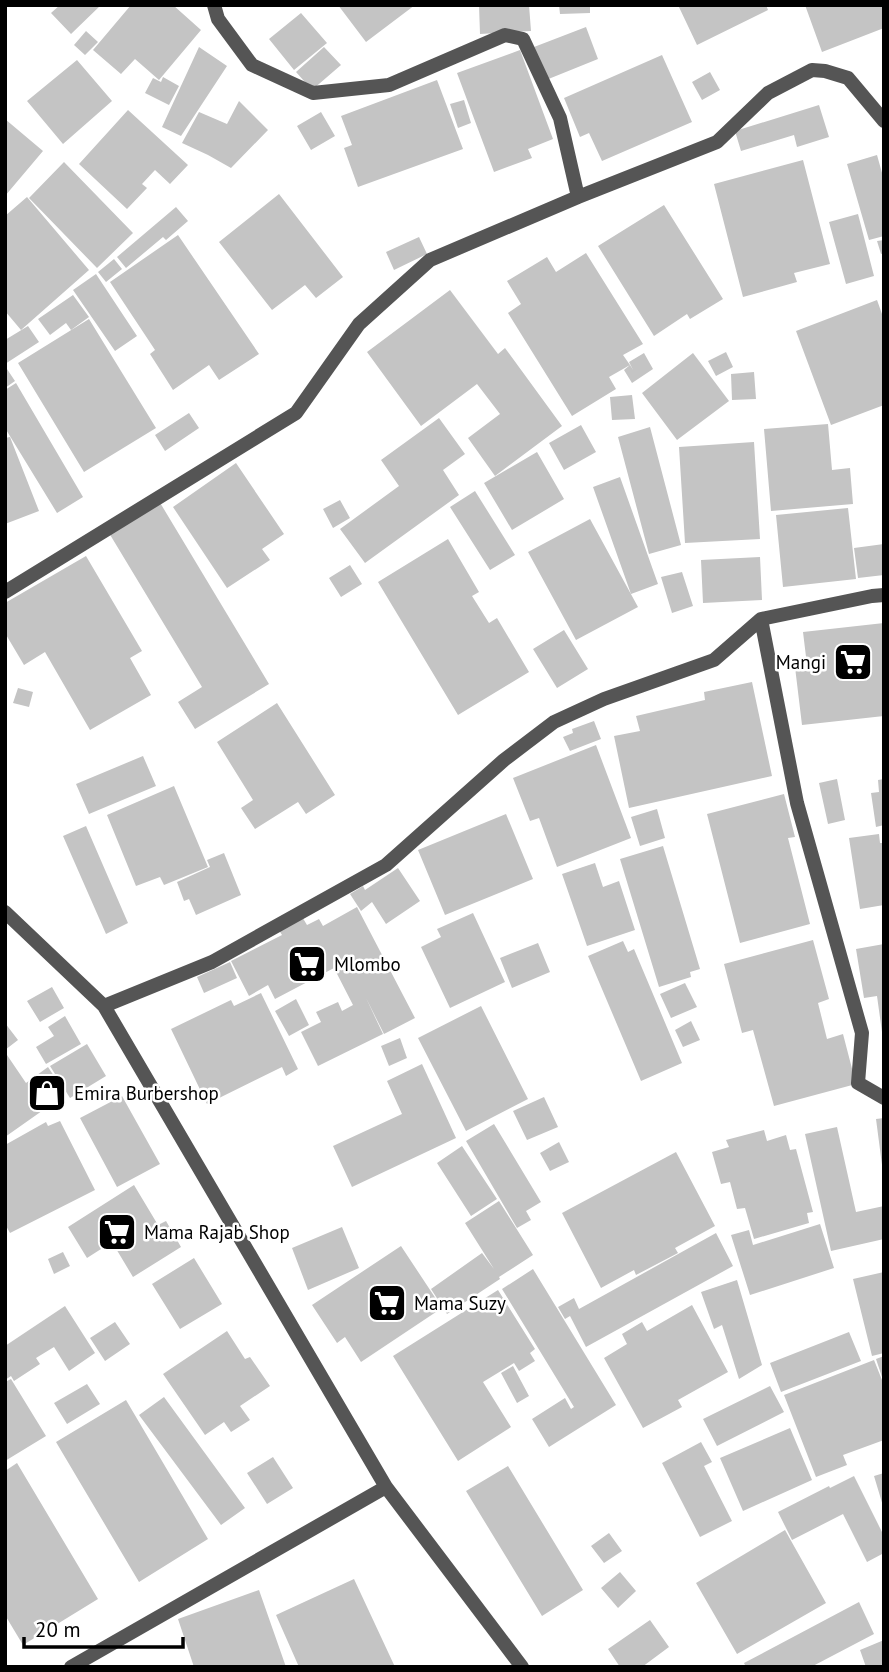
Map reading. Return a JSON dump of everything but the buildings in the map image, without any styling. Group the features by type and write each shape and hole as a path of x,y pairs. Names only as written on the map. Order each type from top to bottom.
{"street":[{"path":"214,5 218,19 252,65 313,93 389,85 505,35 523,39 560,118 578,197"},
{"path":"5,592 296,413 359,324 430,260 717,142 768,93 812,70 848,78 884,121"},
{"path":"104,1006 212,962 386,865 504,760 554,722 604,699 714,660 761,619 884,595"},
{"path":"761,619 797,803 862,1034 858,1083 884,1098"},
{"path":"5,912 104,1006 386,1487 522,1667"},
{"path":"71,1667 386,1487"}],"place":[{"name":"Mangi","path":"853,662"},
{"name":"Mlombo","path":"307,964"},
{"name":"Emira Burbershop","path":"47,1093"},
{"name":"Mama Rajab Shop","path":"117,1232"},
{"name":"Mama Suzy","path":"387,1303"}]}
